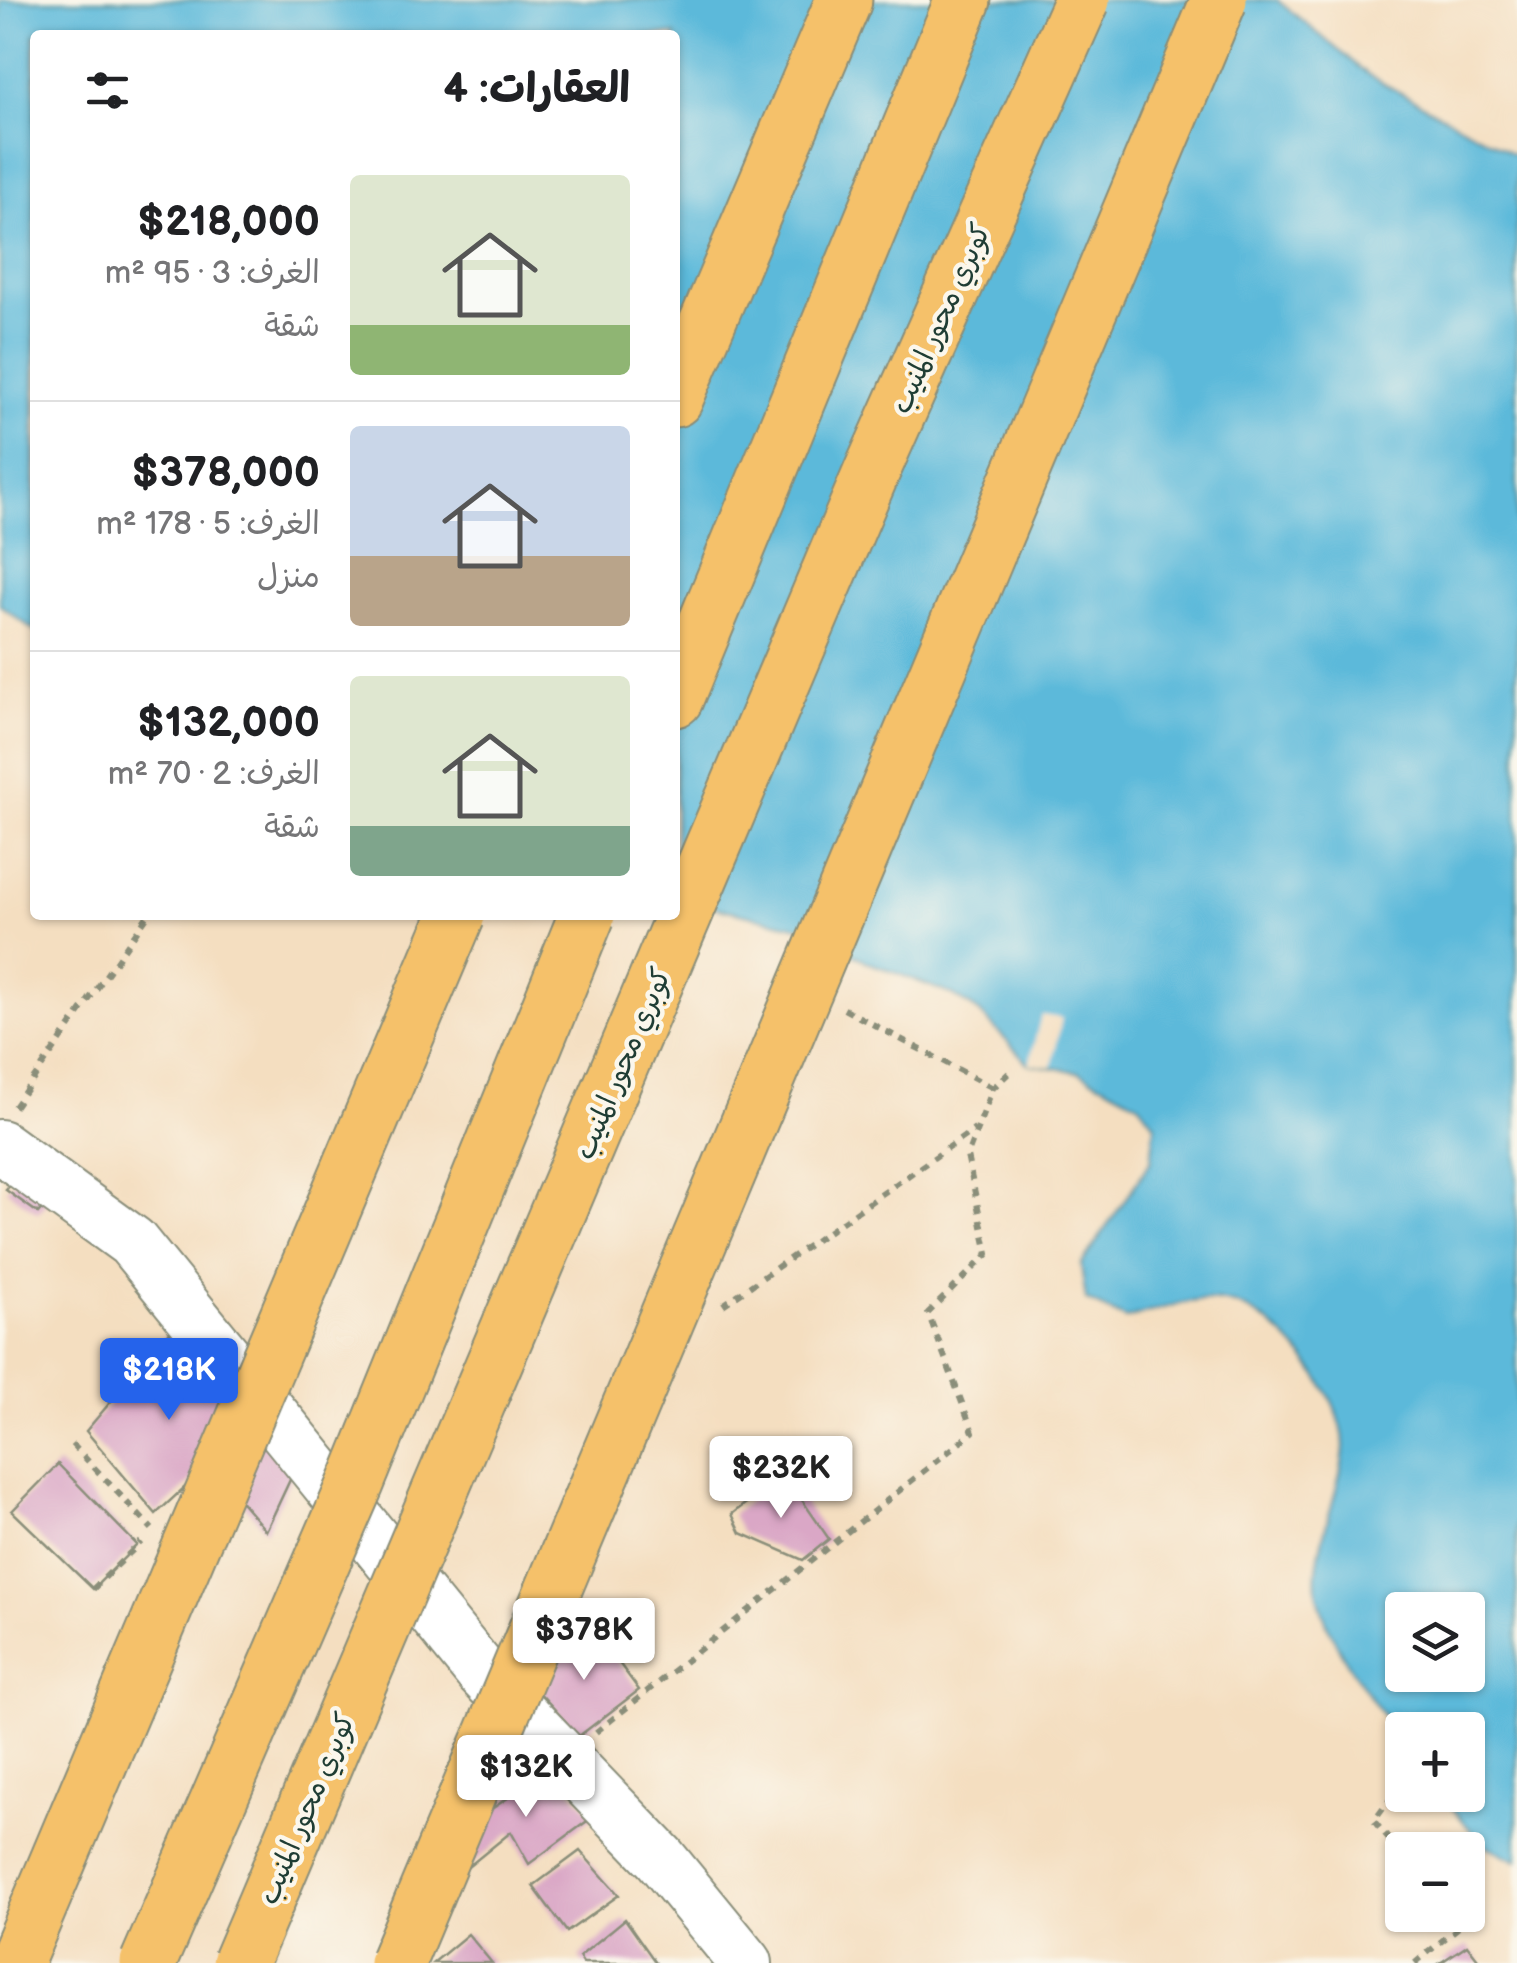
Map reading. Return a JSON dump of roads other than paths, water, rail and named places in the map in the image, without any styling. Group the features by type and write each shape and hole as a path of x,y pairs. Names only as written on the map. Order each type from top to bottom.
{"highway":[{"path":"680,387 844,0"},
{"path":"680,687 963,0"},
{"name":"كوبري محور المنيب","path":"240,1963 872,470 1082,0"},
{"path":"398,1963 1219,0"},
{"path":"15,1963 455,920"},
{"path":"148,1963 357,1481 585,920"}],"street":[{"path":"5,1129 132,1242 482,1674 660,1858 746,1963"}],"water":[{"path":"0,0 1277,0 1370,76 1517,156 1517,1861 1485,1845 1485,1832 1472,1832 1456,1812 1485,1812 1485,1712 1385,1712 1385,1717 1332,1636 1316,1580 1344,1446 1333,1404 1305,1360 1268,1323 1230,1303 1190,1302 1126,1319 1086,1300 1081,1265 1151,1161 1155,1124 1140,1104 1079,1072 1029,1064 979,1012 951,994 870,963 808,929 680,899 680,30 30,30 30,627 0,605"}]}
